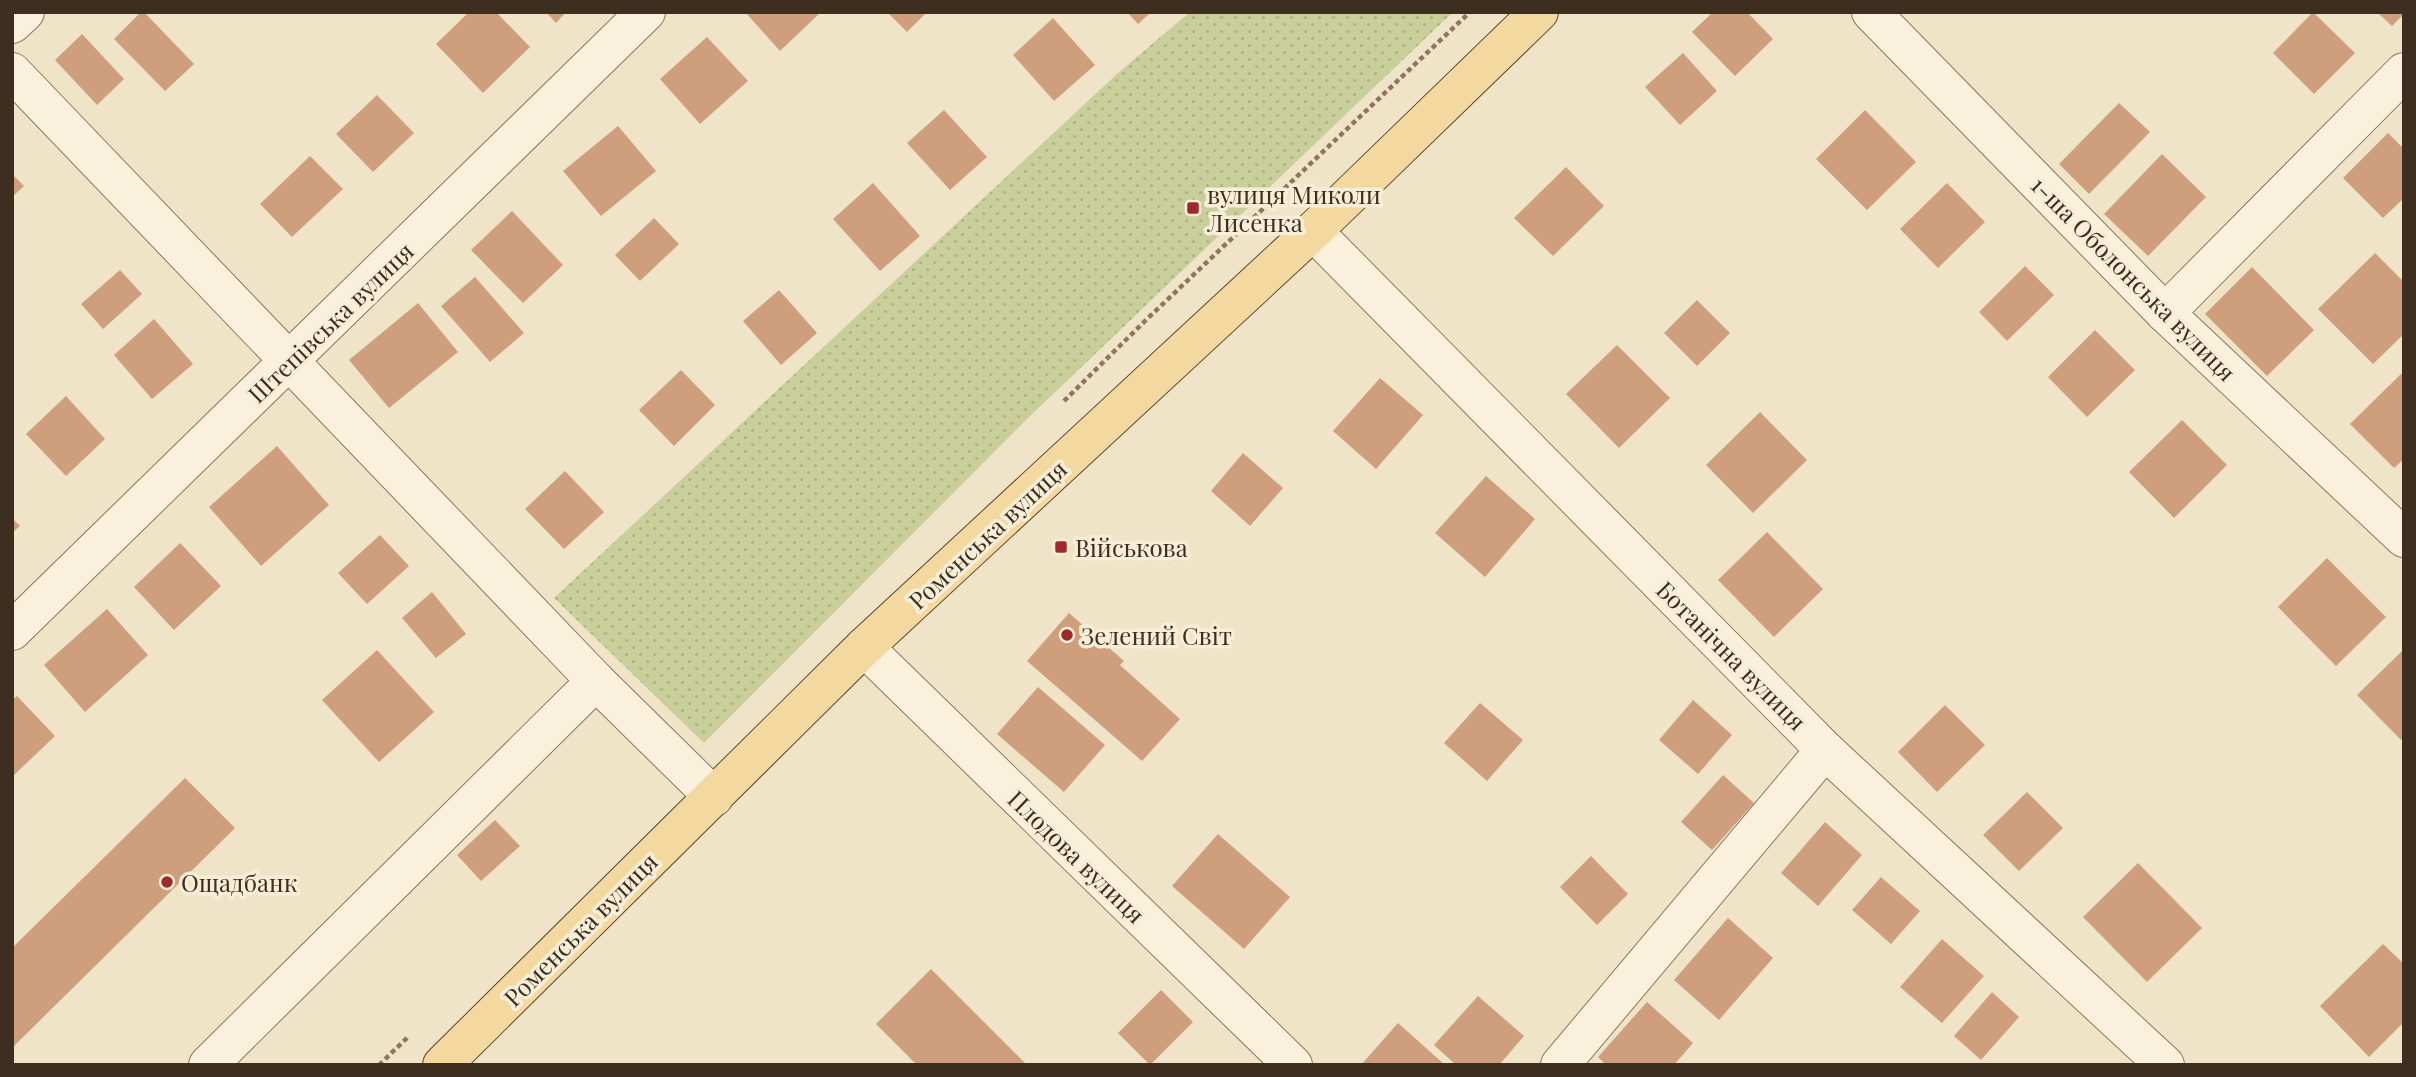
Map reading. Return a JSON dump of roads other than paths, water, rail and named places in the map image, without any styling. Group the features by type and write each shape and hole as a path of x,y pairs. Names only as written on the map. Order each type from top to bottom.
{"main road":[{"name":"Роменська вулиця","path":"442,1065 863,647 1023,502 1312,231 1539,12"}],"street":[{"path":"12,24 24,12"},
{"name":"Штепівська вулиця","path":"12,631 646,12"},
{"name":"1-ша Оболонська вулиця","path":"1871,12 2165,313 2404,538"},
{"path":"12,72 596,681 714,797"},
{"path":"2165,313 2404,72"},
{"name":"Ботанічна вулиця","path":"1312,231 1825,750 2165,1065"},
{"name":"Плодова вулиця","path":"863,647 1293,1065"},
{"path":"208,1065 596,681"},
{"path":"1560,1065 1825,750"}],"place":[{"name":"вулиця Миколи Лисенка","path":"1193,208"},
{"name":"Військова","path":"1061,547"},
{"name":"Зелений Світ","path":"1067,635"},
{"name":"Ощадбанк","path":"167,882"}]}
